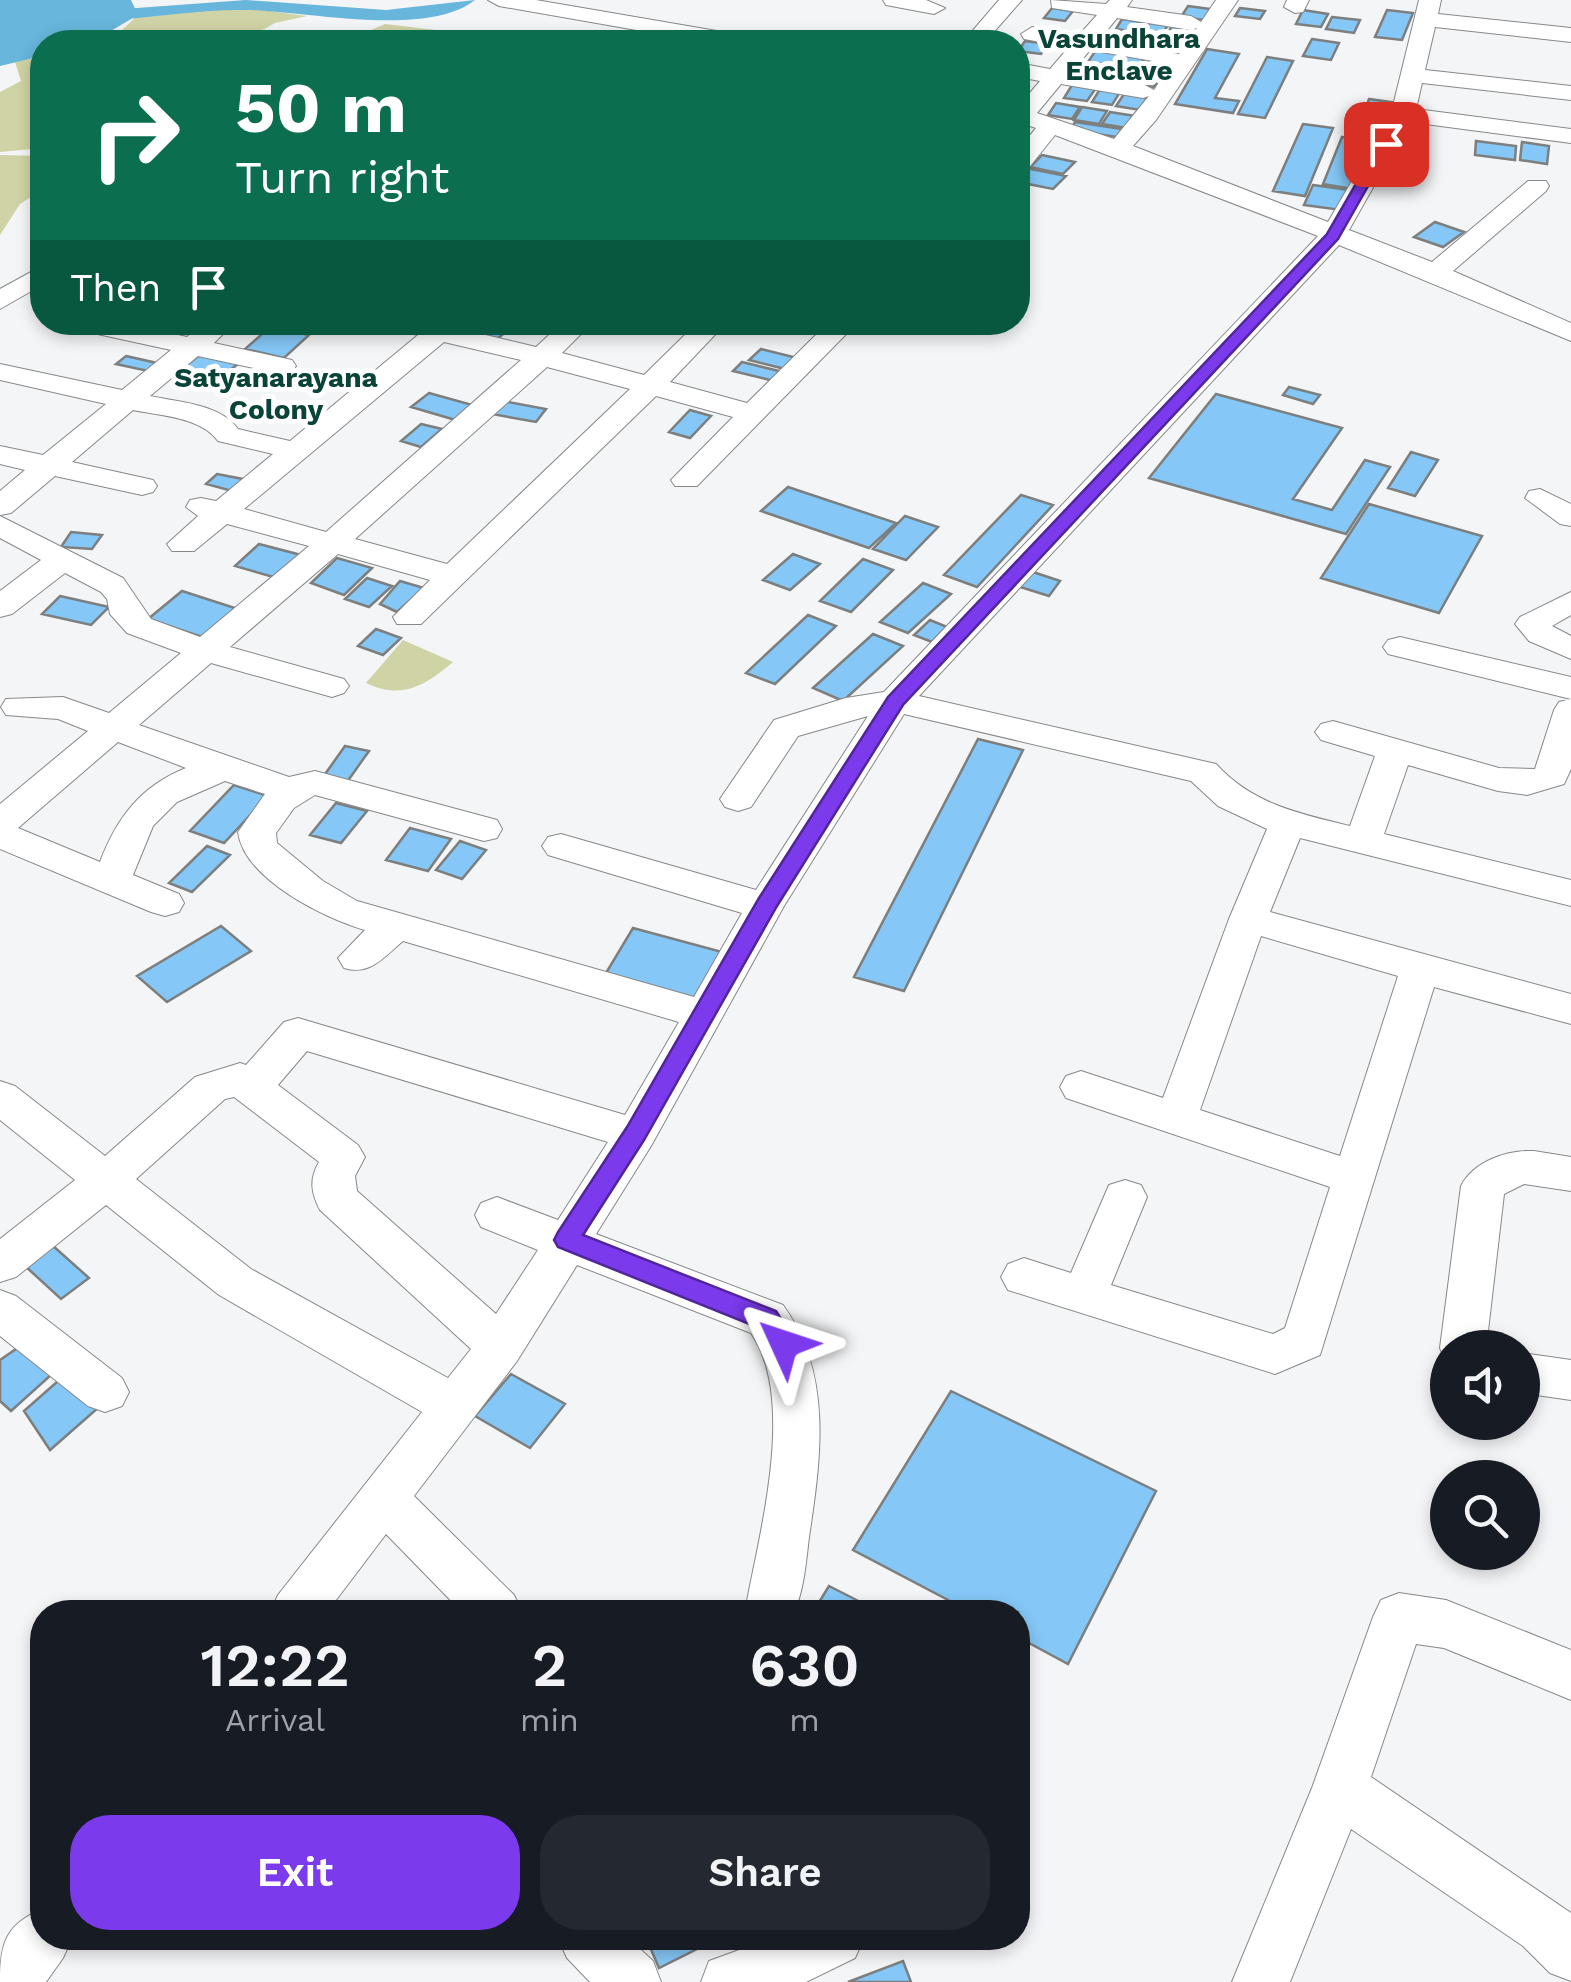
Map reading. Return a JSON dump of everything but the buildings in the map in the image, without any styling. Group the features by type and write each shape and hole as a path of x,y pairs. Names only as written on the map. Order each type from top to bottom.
{"street":[{"path":"499,0 673,30"},
{"path":"580,14 605,0"},
{"path":"894,0 934,8"},
{"path":"985,30 1011,0"},
{"path":"1118,149 1148,115 1226,0"},
{"path":"1060,3 1117,6 1192,24"},
{"path":"1030,105 1117,6"},
{"path":"306,1600 500,1347 636,1134 766,906 895,702 1333,236 1403,114 1428,10 1542,24 1571,36"},
{"path":"611,30 623,21"},
{"path":"1032,34 1170,56"},
{"path":"1030,72 1144,91"},
{"path":"1411,76 1571,93"},
{"path":"1030,108 1129,111"},
{"path":"1030,110 1050,126 1434,273 1571,334"},
{"path":"1403,114 1571,136"},
{"path":"1030,150 1050,126"},
{"path":"1434,273 1537,186"},
{"path":"0,301 30,282"},
{"path":"141,335 282,366"},
{"path":"0,506 206,335"},
{"path":"183,544 436,335"},
{"path":"468,335 755,414"},
{"path":"0,824 390,493 565,335"},
{"path":"409,617 533,502 700,335"},
{"path":"686,480 832,335"},
{"path":"0,372 204,417 221,425 228,434 296,450"},
{"path":"0,456 142,486"},
{"path":"1540,498 1571,517"},
{"path":"190,504 452,576"},
{"path":"0,525 118,590 126,614 139,626 204,650 332,686"},
{"path":"0,607 64,558"},
{"path":"1571,602 1532,624 1541,634 1571,649"},
{"path":"1400,647 1571,688"},
{"path":"738,800 786,728 846,709 895,702 1202,772 1218,791 1250,810 1288,823 1571,892"},
{"path":"18,707 63,708 290,790"},
{"path":"1334,732 1498,780 1526,783 1551,776 1571,710"},
{"path":"1363,842 1395,750"},
{"path":"112,881 138,816 163,791 226,769"},
{"path":"484,830 340,788 300,783 256,832 259,848 310,890 343,910 702,1014"},
{"path":"1176,1119 1248,918 1288,823"},
{"path":"0,835 165,904"},
{"path":"561,846 766,906"},
{"path":"1248,918 1571,1009"},
{"path":"358,958 395,926"},
{"path":"1024,1276 1276,1354 1304,1341 1420,969"},
{"path":"252,1088 298,1033 636,1134"},
{"path":"0,1264 106,1180 210,1088 240,1079 344,1157 333,1176 336,1198 500,1347"},
{"path":"1081,1087 1355,1178"},
{"path":"0,1097 235,1282 456,1407"},
{"path":"1465,1330 1483,1186 1501,1171 1518,1165 1571,1174"},
{"path":"1084,1295 1125,1197"},
{"path":"497,1215 766,1319 784,1344 794,1392 794,1464 773,1600"},
{"path":"0,1309 105,1392"},
{"path":"1540,1376 1571,1380"},
{"path":"385,1500 484,1600"},
{"path":"1261,1982 1340,1788 1399,1617 1446,1624 1571,1675"},
{"path":"1340,1788 1544,1926 1571,1952"},
{"path":"9,1982 34,1950"},
{"path":"599,1950 632,1982"},
{"path":"756,1968 803,1950"}],"green space":[{"path":"232,6 307,16 262,30 122,30 138,15"},
{"path":"385,24 436,30 371,30"},
{"path":"30,59 30,149 0,152 0,92 21,81 15,62"},
{"path":"0,155 30,156 30,198 20,204 0,235"},
{"path":"403,640 453,662 412,688 390,690 366,683"}],"water":[{"path":"0,0 131,0 138,15 112,30 30,30 30,59 0,66"}],"waterway":[{"path":"123,14 246,5 414,14 467,0"}],"district":[{"name":"Vasundhara Enclave","path":"1119,54"},
{"name":"Satyanarayana Colony","path":"276,393"}],"route":[{"path":"784,1344 766,1319 567,1240 636,1134 767,904 895,702 1333,236 1386,144"}]}
